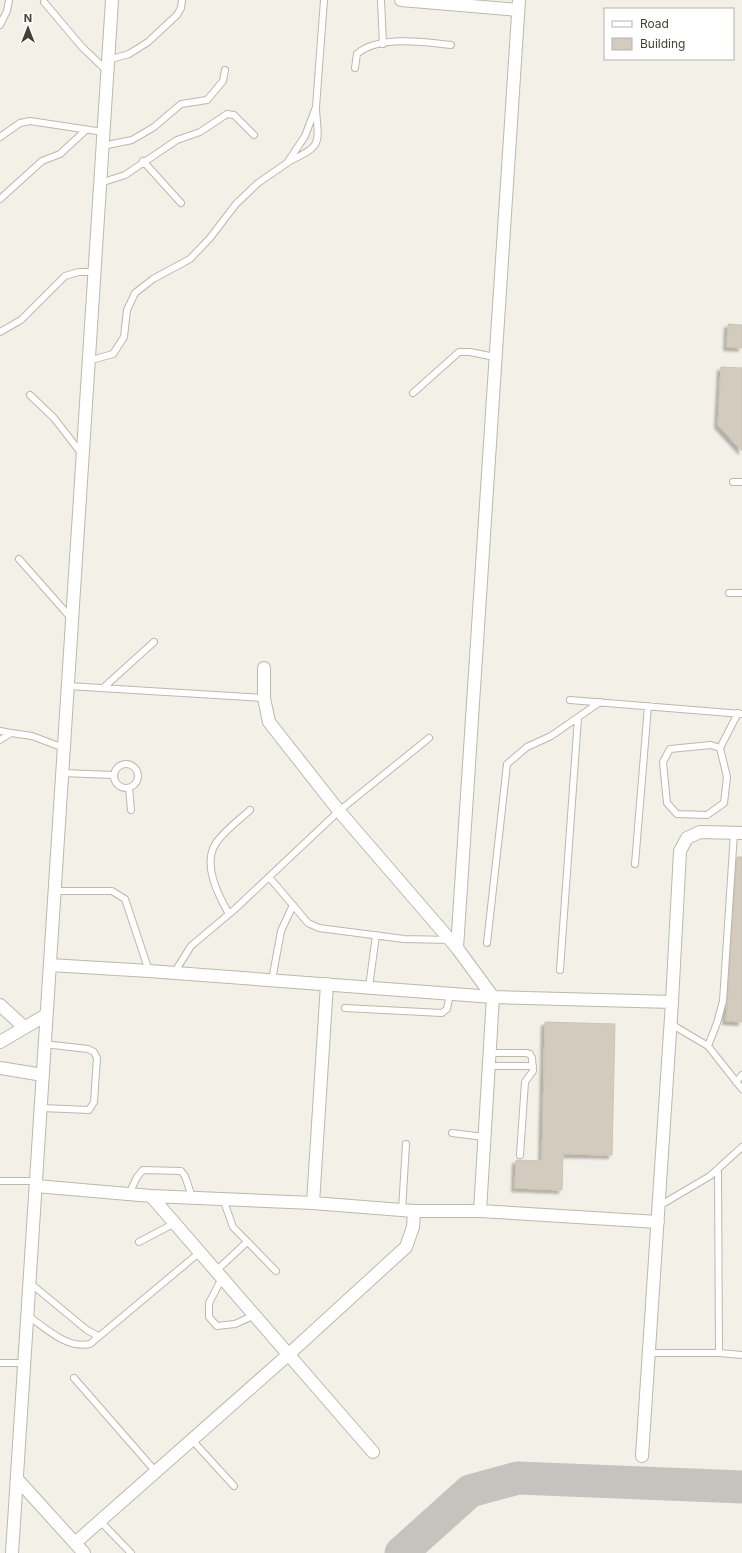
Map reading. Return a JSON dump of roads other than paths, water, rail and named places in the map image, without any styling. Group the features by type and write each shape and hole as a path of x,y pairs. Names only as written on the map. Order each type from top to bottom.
{"street":[{"path":"12,1553 42,1108 44,1044 112,0"},
{"path":"401,0 518,5 454,944"},
{"path":"264,668 264,698 269,722 339,811 454,944 493,997 480,1211"},
{"path":"642,1456 671,1024 680,851 687,838 700,832 738,833"},
{"path":"50,966 149,971 493,997 672,1002"},
{"path":"313,1203 327,984"},
{"path":"0,1005 24,1027"},
{"path":"0,1042 46,1014"},
{"path":"0,1068 43,1075"},
{"path":"36,1183 151,1196 313,1203 414,1211 480,1211 658,1222"},
{"path":"151,1196 374,1452"},
{"path":"75,1543 290,1354 406,1247 413,1227 414,1211"},
{"path":"17,1478 84,1553"}],"lane":[{"path":"0,25 7,11 9,0"},
{"path":"44,2 82,47 107,66 148,42 177,15 181,8 182,0"},
{"path":"88,361 113,354 124,337 127,310 135,293 153,279 190,259 210,238 236,204 258,183 287,163 312,150 316,146 318,140 316,107 324,0"},
{"path":"381,0 383,44"},
{"path":"355,68 357,54 361,50 383,44 405,40 451,45"},
{"path":"102,146 132,140 154,127 181,104 207,100 223,81 225,70"},
{"path":"287,163 305,136 316,107"},
{"path":"100,183 125,175 143,161 177,140 200,132 227,114 234,115 254,135"},
{"path":"0,137 20,123 30,121 103,132"},
{"path":"0,199 42,161 60,154 86,130"},
{"path":"143,161 181,204"},
{"path":"0,332 21,320 65,276 80,272 94,272"},
{"path":"413,393 459,352 470,352 495,357"},
{"path":"30,394 54,418 82,455"},
{"path":"733,482 742,482"},
{"path":"19,559 72,619"},
{"path":"729,593 742,593"},
{"path":"103,688 154,642"},
{"path":"68,686 264,698"},
{"path":"570,700 740,713 720,748 727,777 724,803 707,815 677,814 667,803 663,762 670,749 711,745 720,748"},
{"path":"487,943 507,764 527,747 551,736 600,702"},
{"path":"635,864 648,706"},
{"path":"560,970 578,718"},
{"path":"0,730 32,736 64,748"},
{"path":"0,740 11,733"},
{"path":"174,973 191,946 229,914 339,811 429,738"},
{"path":"122,764 130,764 136,769 138,776 136,784 129,788 117,786 112,775 115,768 122,764"},
{"path":"62,773 112,775"},
{"path":"129,788 132,810"},
{"path":"229,914 216,892 210,858 216,842 250,810"},
{"path":"708,1046 717,1023 723,1001 738,833"},
{"path":"269,877 308,923 319,928 454,944"},
{"path":"54,891 112,891 125,899 149,971"},
{"path":"272,980 281,932 293,905"},
{"path":"370,987 376,934"},
{"path":"345,1008 442,1013 447,1008 450,994"},
{"path":"671,1024 708,1046 742,1090"},
{"path":"42,1108 89,1110 94,1102 97,1058 94,1052 88,1049 44,1044"},
{"path":"489,1053 530,1054 533,1072 525,1082 520,1155"},
{"path":"489,1066 533,1066"},
{"path":"736,1082 742,1075"},
{"path":"452,1133 484,1137"},
{"path":"402,1210 406,1144"},
{"path":"659,1206 710,1176 742,1147"},
{"path":"129,1194 137,1177 143,1170 152,1169 181,1171 186,1176 192,1197"},
{"path":"718,1169 719,1353"},
{"path":"0,1181 36,1183"},
{"path":"223,1199 233,1227 276,1271"},
{"path":"139,1242 175,1223"},
{"path":"247,1242 220,1274 209,1303 209,1317 217,1326 236,1324 255,1315"},
{"path":"28,1316 69,1344 80,1346 90,1344 200,1252"},
{"path":"30,1283 87,1330 98,1336"},
{"path":"649,1353 719,1353 742,1355"},
{"path":"0,1363 25,1363"},
{"path":"74,1378 156,1472"},
{"path":"192,1440 234,1486"},
{"path":"100,1521 131,1553"}]}
